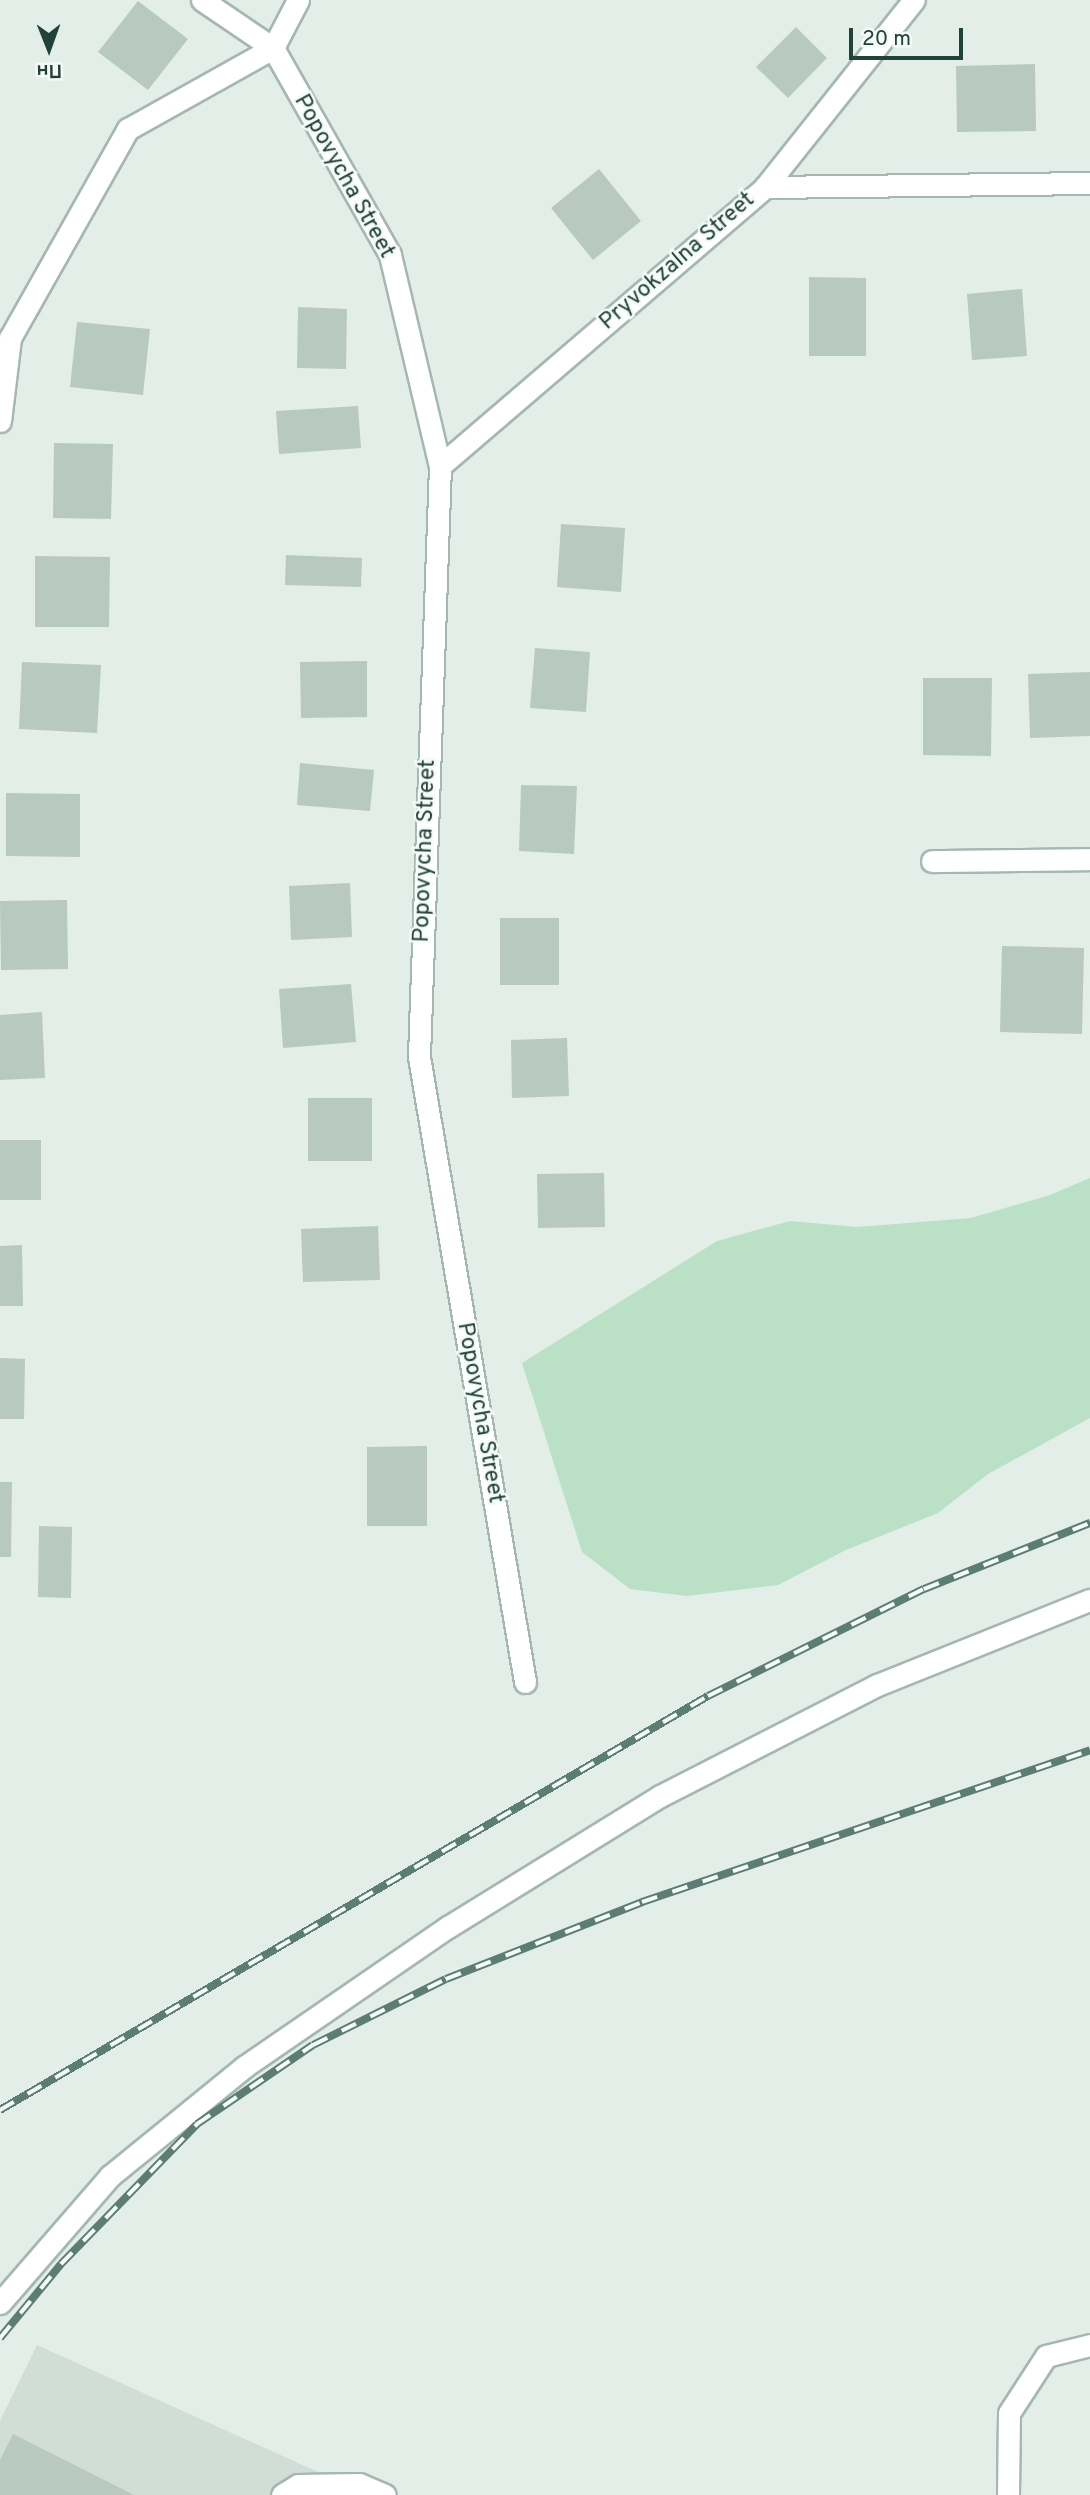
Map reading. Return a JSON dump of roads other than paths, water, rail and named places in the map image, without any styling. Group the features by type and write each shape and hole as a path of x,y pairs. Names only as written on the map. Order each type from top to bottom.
{"street":[{"name":"Popovycha Street","path":"202,0 273,48 390,256 440,466 419,1057 525,1682"},
{"path":"0,421 10,338 128,129 273,48 298,0"},
{"path":"765,187 914,0"},
{"name":"Pryvokzalna Street","path":"440,466 765,187 1090,183"},
{"path":"932,861 1090,859"},
{"path":"0,2303 110,2176 244,2067 448,1927 660,1796 877,1685 1090,1600"},
{"path":"1008,2495 1009,2413 1046,2356 1090,2345"},
{"path":"282,2495 298,2485 359,2484 385,2495"}],"railway":[{"path":"0,2110 708,1696 924,1589 1090,1523"},
{"path":"0,2338 61,2264 197,2124 313,2045 446,1979 642,1902 1090,1750"}]}
